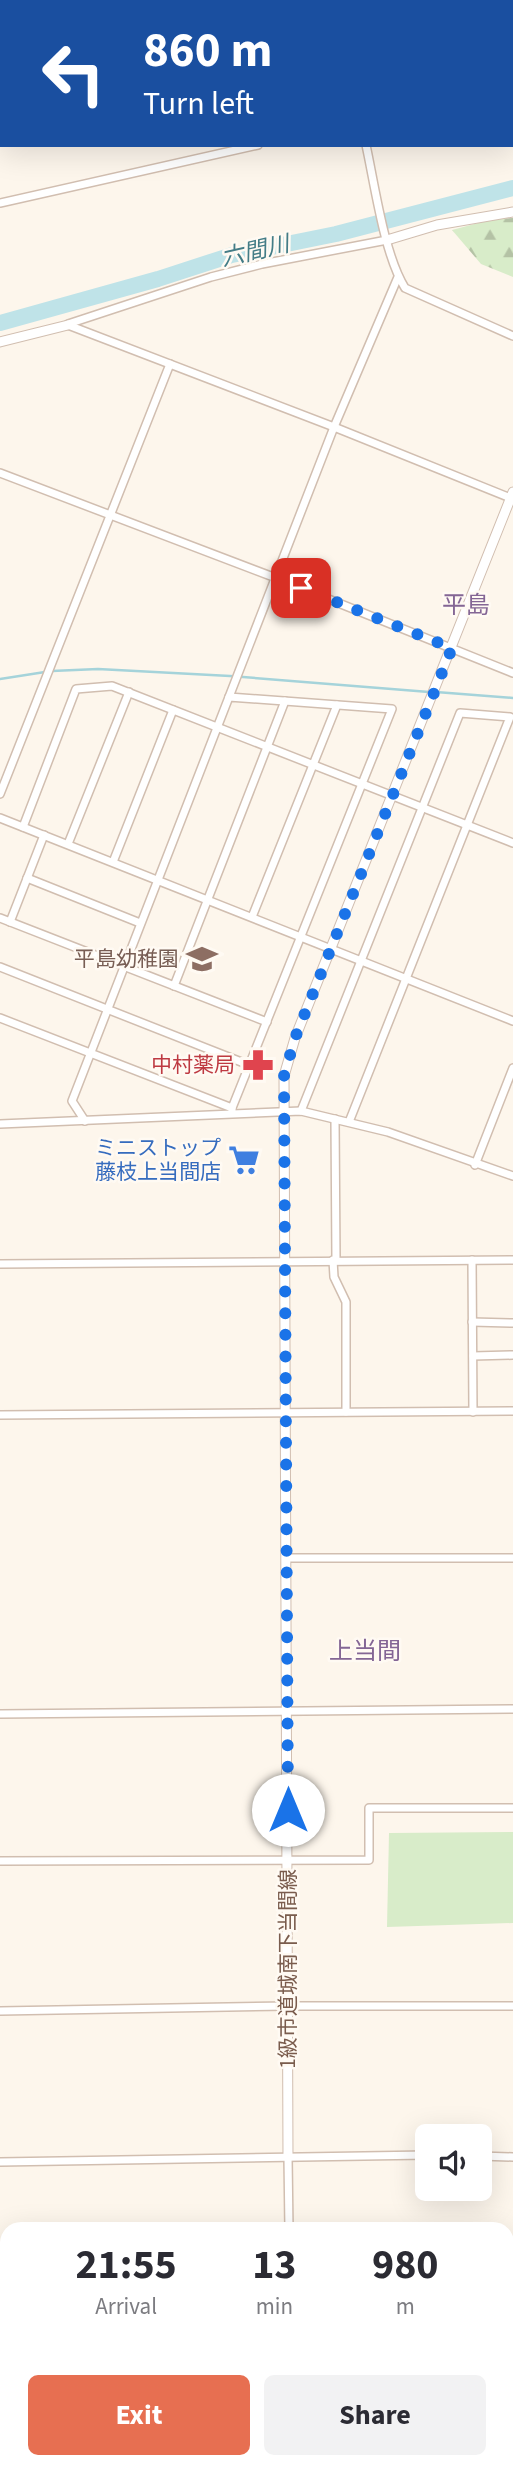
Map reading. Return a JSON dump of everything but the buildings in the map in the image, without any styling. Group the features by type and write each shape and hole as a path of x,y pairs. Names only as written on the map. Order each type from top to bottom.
{"street":[{"path":"0,203 249,147"},
{"path":"366,147 386,237 398,277 405,288 513,335"},
{"path":"502,213 513,205"},
{"path":"0,342 68,324 211,277 262,264 437,225 513,212"},
{"path":"85,1121 72,1101 334,427 398,277"},
{"path":"68,324 512,497"},
{"path":"0,794 170,363"},
{"path":"0,473 276,578 513,673"},
{"name":"1級市道城南下当間線","path":"289,2222 283,1085 287,1059 512,497"},
{"path":"23,827 76,689 112,685 393,794 513,844"},
{"path":"68,844 130,692"},
{"path":"229,697 392,709 231,1111"},
{"path":"174,986 285,701"},
{"path":"252,917 337,705"},
{"path":"113,862 173,710"},
{"path":"301,1111 460,713 510,717 349,1122"},
{"path":"0,818 513,1021"},
{"path":"10,922 44,835"},
{"path":"27,878 140,923"},
{"path":"0,918 267,1022"},
{"path":"0,967 249,1065"},
{"path":"0,1018 231,1111"},
{"path":"475,1165 513,1068"},
{"path":"0,1124 231,1111 301,1111 388,1132 475,1165 513,1176"},
{"path":"335,1119 334,1277 346,1302 346,1412"},
{"path":"472,1260 473,1412"},
{"path":"0,1264 513,1260"},
{"path":"472,1322 513,1322"},
{"path":"473,1356 513,1356"},
{"path":"0,1415 513,1411"},
{"path":"286,1558 513,1558"},
{"path":"0,1714 513,1709"},
{"path":"0,1861 369,1860 369,1808 513,1808"},
{"path":"0,2011 287,2006 513,2006"},
{"path":"0,2162 415,2155"},
{"path":"492,2156 513,2157"}],"green space":[{"path":"513,218 513,277 481,264 452,230 493,219"},
{"path":"513,1832 513,1923 387,1927 389,1833"}],"waterway":[{"name":"六間川","path":"0,323 158,279 232,255 336,234 513,188"},
{"path":"52,671 98,669 230,676 429,692"},
{"path":"0,679 45,672"},
{"path":"436,692 513,698"}],"place":[{"name":"平島幼稚園","path":"202,959"},
{"name":"中村薬局","path":"258,1065"},
{"name":"ミニストップ 藤枝上当間店","path":"244,1160"}],"district":[{"name":"平島","path":"466,605"},
{"name":"上当間","path":"365,1651"}],"route":[{"path":"288,1810 284,1076 295,1038 452,648 301,588"}]}
